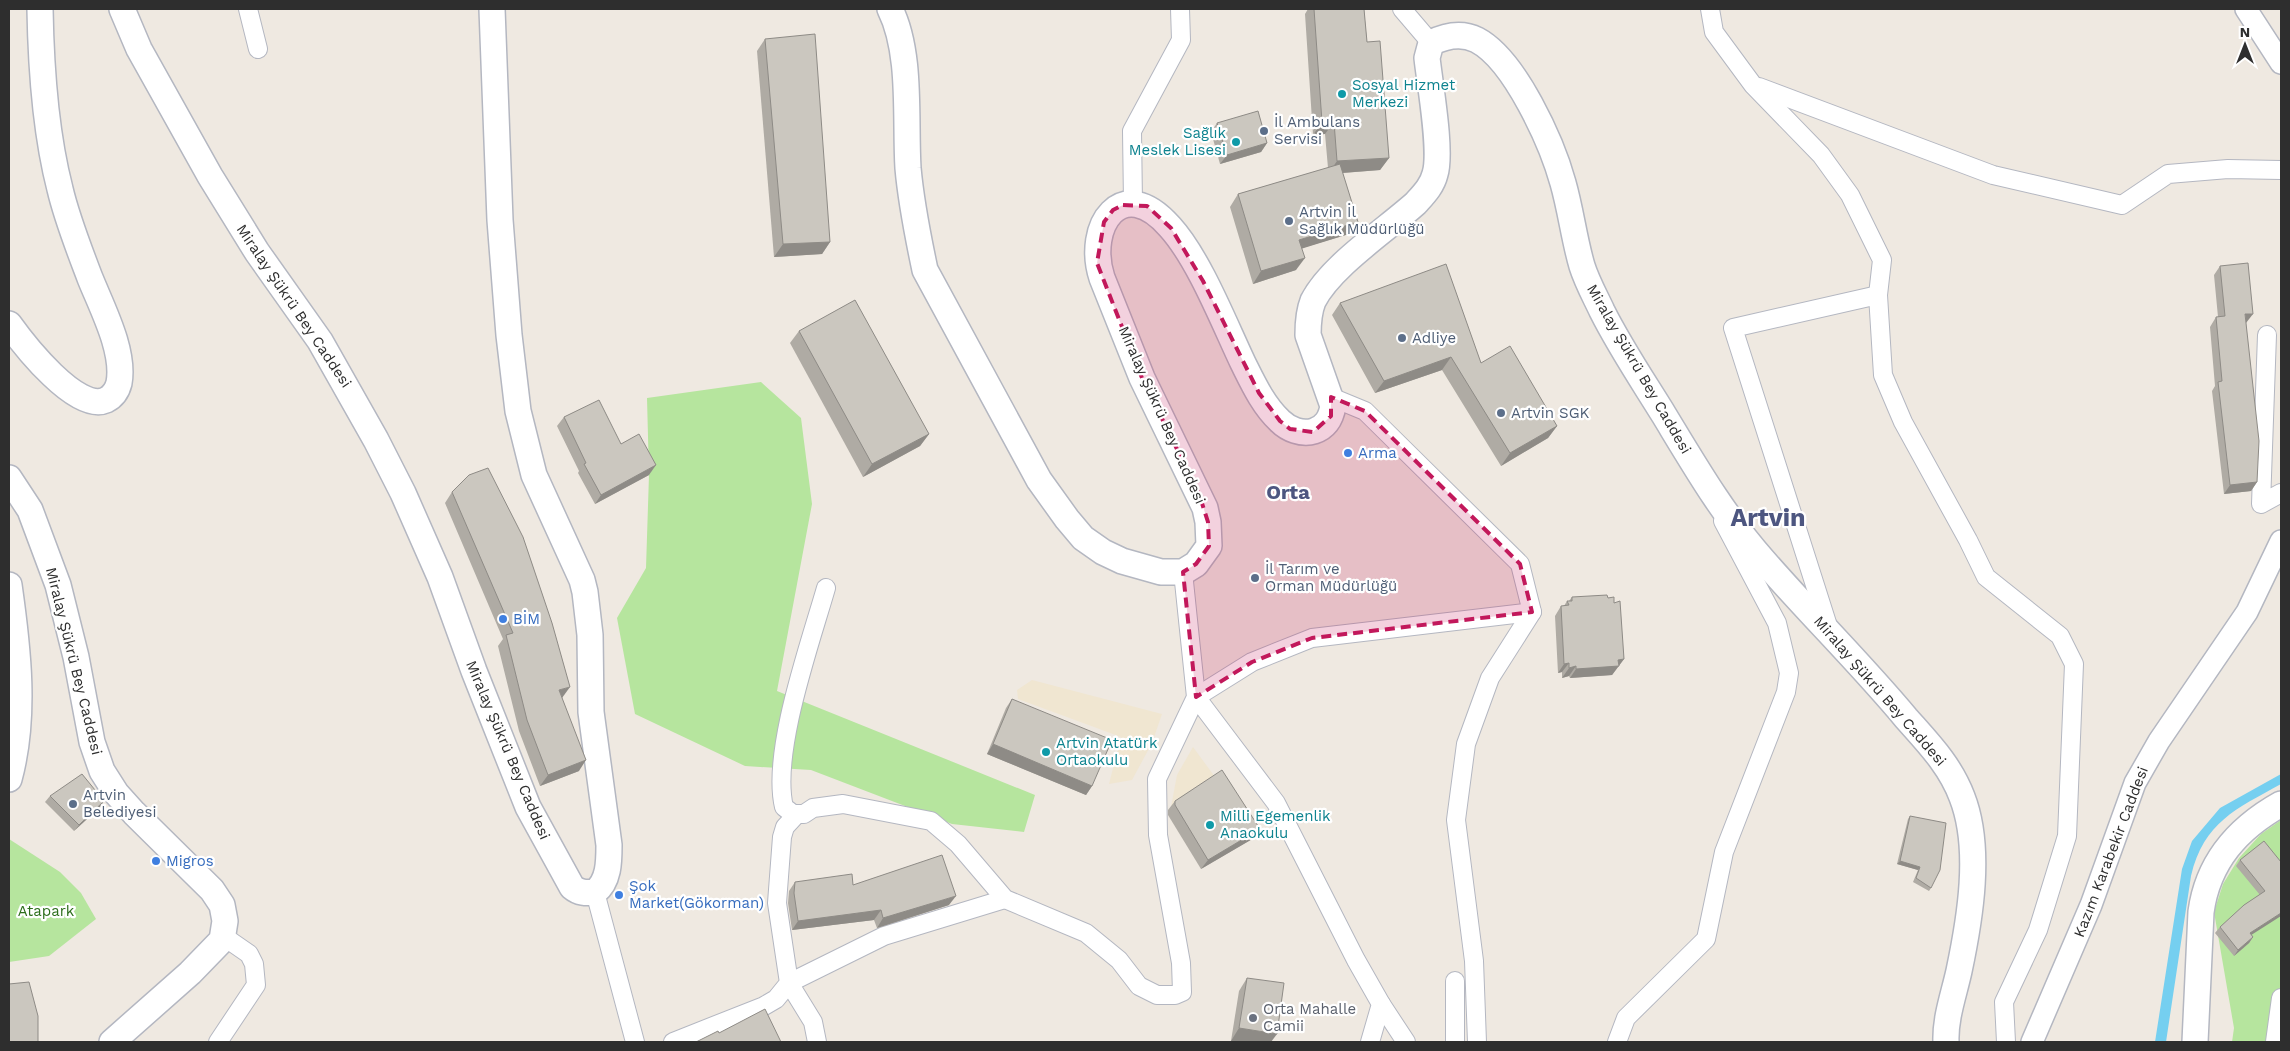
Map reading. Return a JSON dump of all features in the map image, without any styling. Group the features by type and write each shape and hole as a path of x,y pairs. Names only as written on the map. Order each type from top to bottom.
{"main road":[{"path":"9,324 37,359 81,397 101,402 111,398 116,391 120,373 115,342 69,221 59,187 42,71 40,9"},
{"name":"Miralay Şükrü Bey Caddesi","path":"122,9 139,49 210,176 257,252 320,341 359,408 426,543 528,807 572,887 581,892 595,892"},
{"path":"492,9 500,220 509,335 518,411 534,475 582,580 588,611 591,659 591,712 610,845 609,861 604,880 595,892"},
{"path":"890,9 899,32 903,60 908,171 917,233 925,270 943,307 1051,500 1083,538 1103,552 1140,567 1162,572 1183,572"},
{"name":"Miralay Şükrü Bey Caddesi","path":"1431,44 1448,35 1477,40 1494,53 1515,80 1542,127 1554,155 1563,184 1583,270 1593,293 1621,345 1707,487 1738,530 1945,762 1962,795 1968,814 1971,860 1969,919 1950,1010 1946,1042"},
{"path":"1134,203 1147,206 1159,215 1184,246 1255,386 1280,421 1290,429 1301,432 1313,432 1324,426 1331,416 1333,406 1308,335 1308,324 1313,302 1326,280 1391,226 1429,189 1435,173 1436,156 1428,58 1431,44"},
{"name":"Miralay Şükrü Bey Caddesi","path":"1134,203 1113,210 1104,222 1099,240 1097,263 1142,378 1205,508 1210,534 1209,546 1196,564 1183,572"},
{"name":"Miralay Şükrü Bey Caddesi","path":"9,478 30,510 58,585 76,657 92,742 102,771 116,793 134,813 212,890 222,905 225,920 223,936"},
{"path":"9,585 17,645 13,702 17,745 9,779"},
{"path":"2195,1042 2201,912 2204,893 2210,875 2218,860 2240,831 2281,804"},
{"path":"112,1042 190,973 222,940 223,936"}],"street":[{"path":"248,9 258,49"},
{"path":"1134,203 1132,131 1181,40 1180,9"},
{"path":"1402,9 1431,44"},
{"path":"1710,9 1714,32 1753,85 1820,154 1850,195 1882,260 1878,295 1883,375 1903,422 1968,540 1986,577 2060,636 2074,664 2067,836 2038,930 2004,1002 2006,1042"},
{"path":"2246,9 2281,63"},
{"path":"1753,85 1993,176 2122,204 2168,174 2228,169 2281,170"},
{"path":"1829,632 1733,328 1878,295"},
{"path":"2267,335 2261,504 2281,493"},
{"path":"1331,397 1365,411 1520,564 1532,612 1490,678 1466,744 1456,820 1474,961 1477,1042"},
{"path":"1617,1042 1626,1018 1706,939 1724,852 1786,692 1789,673 1777,623 1731,540 1707,487"},
{"name":"Kazım Karabekir Caddesi","path":"2032,1042 2091,905 2135,782 2159,741 2247,612 2281,541"},
{"path":"1183,572 1196,697 1276,803 1356,960 1381,1004 1406,1042"},
{"path":"826,588 796,696 782,763 782,798 784,807 797,814 804,814 813,808 843,804 931,822 958,844 1005,899 1086,933 1119,960 1139,986 1157,995 1175,995 1182,992 1181,963 1158,835 1156,779 1196,697 1252,662 1312,638 1532,612"},
{"path":"797,814 785,827 782,837 777,903 790,983 813,1022 817,1042"},
{"path":"595,892 635,1042"},
{"path":"673,1042 764,1006 776,999 790,983 884,936 1005,899"},
{"path":"218,1042 256,985 254,964 249,954 223,936"},
{"path":"1455,981 1455,1042"},
{"path":"2275,1042 2281,998"},
{"path":"1370,1042 1381,1004"}],"highlighted area":[{"path":"1123,205 1147,206 1171,228 1203,281 1259,393 1280,421 1290,429 1313,432 1331,416 1331,397 1365,411 1520,564 1532,612 1312,638 1252,662 1196,697 1183,572 1196,564 1209,546 1208,522 1199,494 1142,378 1097,263 1104,222 1113,210"}],"shaded area":[{"path":"1032,680 1162,714 1152,743 1132,780 1109,784 1121,737 1018,699 1017,690"},
{"path":"1193,747 1215,777 1171,807 1177,775"}],"green space":[{"path":"761,382 801,418 812,504 777,691 1035,795 1024,832 952,824 811,770 745,766 635,714 617,618 646,568 649,475 647,398"},
{"path":"2281,820 2281,1042 2232,1042 2234,1028 2214,912 2223,884 2239,858 2261,834"},
{"name":"Atapark","path":"9,839 60,872 81,893 96,919 49,956 9,962"}],"water":[{"path":"2281,774 2281,784 2250,801 2224,819 2204,842 2191,876 2166,1042 2155,1042 2182,869 2192,841 2220,808"}],"building":[{"name":"Sosyal Hizmet Merkezi","path":"1314,9 1364,9 1367,42 1380,41 1389,158 1337,161 1334,122 1322,122"},
{"path":"815,34 830,242 783,244 765,39"},
{"name":"Sağlık Meslek Lisesi","path":"1258,111 1267,143 1227,155 1217,123"},
{"name":"Artvin İl Sağlık Müdürlüğü","path":"1340,164 1358,222 1299,240 1305,258 1261,271 1238,194"},
{"path":"2248,263 2253,314 2245,314 2259,441 2257,482 2230,485 2218,382 2222,381 2216,317 2225,316 2220,266"},
{"path":"1446,264 1481,363 1510,346 1557,426 1510,453 1451,357 1384,381 1340,303"},
{"path":"855,300 929,434 872,464 799,331"},
{"path":"599,400 621,444 639,434 656,465 601,495 584,464 586,463 564,417"},
{"path":"488,468 523,537 552,623 570,687 559,690 586,760 548,775 527,720 506,635 513,633 452,492 469,475"},
{"path":"1607,595 1608,598 1614,597 1614,603 1620,601 1624,659 1618,660 1619,666 1576,669 1576,666 1569,668 1569,663 1564,664 1561,606 1569,605 1567,601 1572,601 1572,597"},
{"name":"Artvin Atatürk Ortaokulu","path":"1012,699 1112,740 1092,786 993,744"},
{"name":"Milli Egemenlik Anaokulu","path":"1222,770 1260,829 1208,860 1175,805 1175,801"},
{"name":"Artvin Belediyesi","path":"82,774 104,801 79,825 50,796"},
{"path":"1910,816 1946,823 1940,870 1931,888 1916,878 1920,867 1900,861"},
{"path":"2264,841 2281,862 2281,913 2250,933 2253,937 2238,950 2220,927 2244,905 2265,891 2240,860"},
{"path":"942,855 956,896 883,918 881,910 798,921 794,893 795,882 852,874 853,885"},
{"name":"Orta Mahalle Camii","path":"1247,978 1284,983 1277,1034 1239,1028"},
{"path":"29,982 38,1016 38,1042 9,1042 9,984"},
{"path":"765,1009 781,1042 696,1042 718,1031 719,1033"}],"place":[{"name":"Sosyal Hizmet Merkezi","path":"1342,94"},
{"name":"İl Ambulans Servisi","path":"1264,131"},
{"name":"Sağlık Meslek Lisesi","path":"1236,142"},
{"name":"Artvin İl Sağlık Müdürlüğü","path":"1289,221"},
{"name":"Adliye","path":"1402,338"},
{"name":"Artvin SGK","path":"1501,413"},
{"name":"Arma","path":"1348,453"},
{"name":"İl Tarım ve Orman Müdürlüğü","path":"1255,578"},
{"name":"BİM","path":"503,619"},
{"name":"Artvin Atatürk Ortaokulu","path":"1046,752"},
{"name":"Artvin Belediyesi","path":"73,804"},
{"name":"Milli Egemenlik Anaokulu","path":"1210,825"},
{"name":"Migros","path":"156,861"},
{"name":"Şok Market(Gökorman)","path":"619,895"},
{"name":"Orta Mahalle Camii","path":"1253,1018"}],"district":[{"name":"Orta","path":"1288,492"},
{"name":"Artvin","path":"1768,517"}]}
